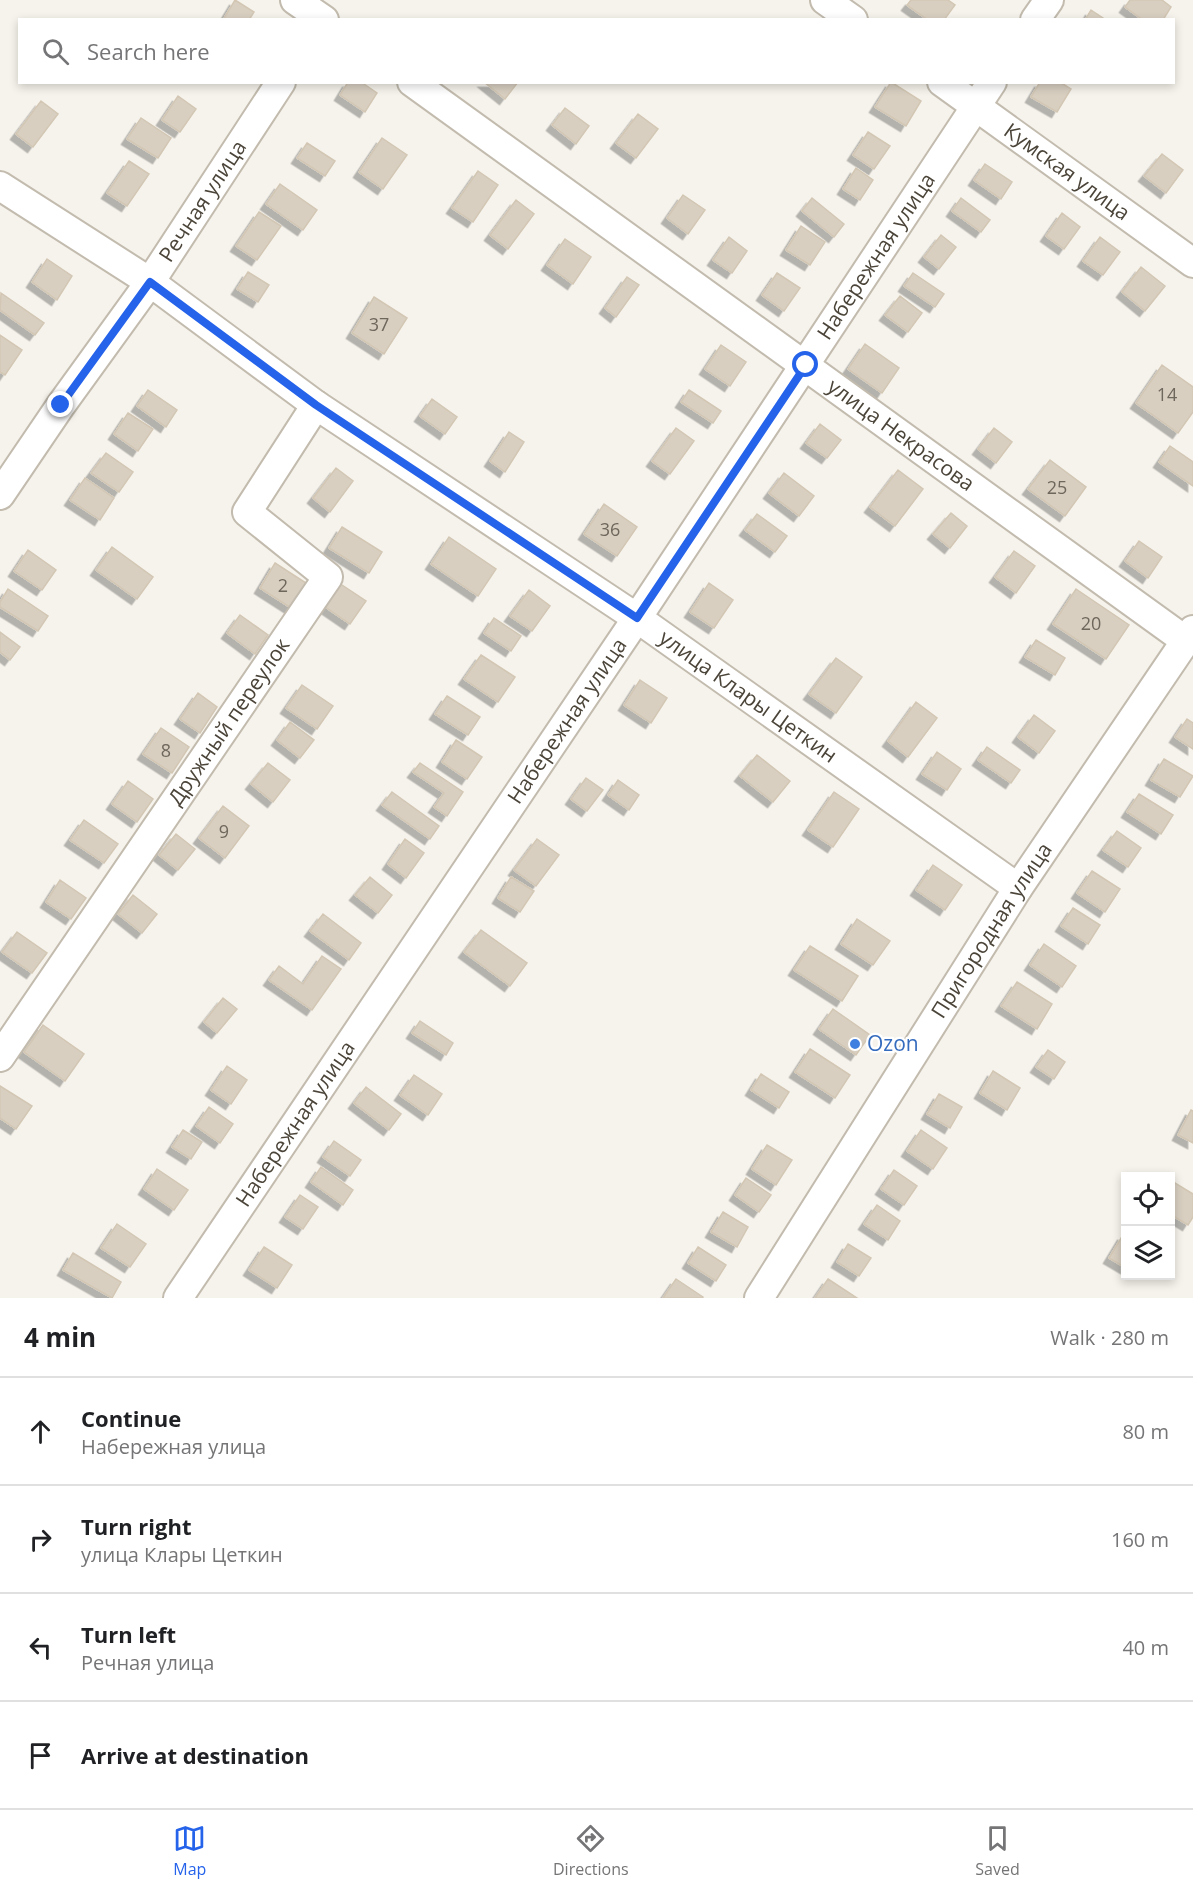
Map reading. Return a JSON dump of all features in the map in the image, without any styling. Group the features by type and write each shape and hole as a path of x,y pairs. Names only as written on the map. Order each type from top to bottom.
{"street":[{"path":"295,0 322,18"},
{"path":"324,18 336,0"},
{"path":"825,0 850,18"},
{"path":"1036,18 1048,0"},
{"name":"Речная улица","path":"0,495 61,405 150,282 280,84"},
{"name":"улица Некрасова","path":"415,84 806,365 1189,635"},
{"name":"Кумская улица","path":"945,84 1193,263"},
{"name":"Набережная улица","path":"178,1298 637,618 991,84"},
{"name":"улица Клары Цеткин","path":"0,186 150,282 316,405 637,618 1018,888"},
{"name":"Дружный переулок","path":"0,1057 328,577 247,512 316,405"},
{"name":"Пригородная улица","path":"759,1298 1018,888 1189,635"}],"building":[{"path":"235,0 254,12 250,18 224,18"},
{"path":"911,0 948,0 955,5 945,18 925,18 907,5"},
{"path":"1130,0 1162,0 1171,7 1164,18 1140,18 1125,7"},
{"path":"1091,10 1103,18 1086,18"},
{"path":"347,84 364,84 377,93 365,112 340,95"},
{"path":"486,84 516,84 505,99"},
{"path":"890,84 894,84 921,101 906,126 875,107"},
{"path":"1039,84 1063,84 1071,89 1057,112 1031,97"},
{"path":"178,96 196,109 180,132 162,120"},
{"path":"41,101 58,114 33,147 16,134"},
{"path":"565,108 589,126 576,144 552,125"},
{"path":"638,114 658,129 636,158 616,143"},
{"path":"141,118 171,138 158,158 127,139"},
{"path":"868,132 890,146 874,169 853,155"},
{"path":"382,138 407,155 383,189 359,172"},
{"path":"307,143 335,161 325,176 297,158"},
{"path":"1162,154 1183,170 1166,193 1144,176"},
{"path":"129,161 149,174 127,206 107,193"},
{"path":"985,164 1012,182 1001,199 974,180"},
{"path":"856,168 873,180 860,200 843,189"},
{"path":"478,171 498,185 473,222 452,208"},
{"path":"280,184 317,210 303,230 266,204"},
{"path":"683,195 705,210 688,234 667,218"},
{"path":"812,198 844,224 834,237 802,211"},
{"path":"961,198 990,220 981,232 952,211"},
{"path":"516,200 534,214 508,249 490,235"},
{"path":"259,212 281,226 257,260 236,246"},
{"path":"1062,213 1080,227 1064,249 1046,236"},
{"path":"801,226 825,242 810,265 786,250"},
{"path":"941,235 956,247 939,269 924,257"},
{"path":"729,237 747,251 732,273 713,260"},
{"path":"1100,237 1120,252 1103,275 1083,261"},
{"path":"565,239 591,257 573,284 547,265"},
{"path":"47,259 72,276 57,300 32,282"},
{"path":"1141,267 1165,286 1145,311 1122,292"},
{"path":"248,272 269,285 258,302 237,289"},
{"path":"777,273 800,288 784,311 762,295"},
{"path":"913,273 944,294 935,307 904,286"},
{"path":"627,277 639,285 616,317 605,308"},
{"path":"1,293 44,323 35,335 0,310"},
{"path":"900,296 922,313 908,332 885,315"},
{"path":"374,297 407,318 384,354 352,333"},
{"path":"0,335 22,350 5,375 0,372"},
{"path":"865,344 899,368 882,393 848,369"},
{"path":"721,345 746,362 730,386 705,369"},
{"path":"1162,365 1193,387 1193,412 1178,433 1136,403"},
{"path":"148,390 177,410 166,427 137,406"},
{"path":"689,390 721,411 713,423 681,402"},
{"path":"432,399 457,417 445,434 420,416"},
{"path":"128,413 153,429 138,451 114,434"},
{"path":"820,424 841,440 827,458 806,443"},
{"path":"676,428 694,441 670,474 652,461"},
{"path":"994,428 1012,442 996,463 978,449"},
{"path":"509,432 524,442 505,472 490,461"},
{"path":"1170,446 1193,462 1193,486 1159,462"},
{"path":"106,453 133,472 119,492 91,473"},
{"path":"1050,460 1086,487 1065,516 1028,489"},
{"path":"336,468 353,481 330,512 313,498"},
{"path":"898,470 923,489 895,526 870,507"},
{"path":"784,473 814,496 799,516 769,493"},
{"path":"85,478 114,498 100,520 70,500"},
{"path":"604,504 637,527 617,556 584,534"},
{"path":"951,513 967,526 950,548 933,534"},
{"path":"757,514 787,536 775,552 745,530"},
{"path":"342,527 382,552 369,573 329,548"},
{"path":"449,537 496,569 478,596 431,564"},
{"path":"1139,541 1162,557 1148,578 1125,561"},
{"path":"112,547 153,577 137,599 96,570"},
{"path":"28,550 56,570 42,590 14,571"},
{"path":"1014,551 1035,566 1016,593 995,577"},
{"path":"275,563 306,583 291,608 260,588"},
{"path":"336,581 366,601 350,624 321,604"},
{"path":"709,583 733,600 714,628 690,612"},
{"path":"8,589 48,616 38,631 0,607 0,602"},
{"path":"1076,589 1129,625 1106,659 1053,624"},
{"path":"529,590 550,606 532,631 510,616"},
{"path":"240,615 268,635 255,654 227,633"},
{"path":"494,618 521,636 511,651 484,633"},
{"path":"0,632 20,647 10,660 0,652"},
{"path":"1036,640 1065,658 1055,675 1025,657"},
{"path":"481,655 515,677 498,702 464,679"},
{"path":"836,658 862,677 836,713 809,694"},
{"path":"640,680 667,698 651,723 624,705"},
{"path":"302,685 333,706 317,729 286,708"},
{"path":"198,693 217,707 200,733 180,719"},
{"path":"447,696 480,717 468,735 435,714"},
{"path":"916,702 937,718 908,757 888,741"},
{"path":"1034,715 1055,731 1039,753 1018,737"},
{"path":"1187,719 1193,723 1193,749 1175,737"},
{"path":"290,722 314,740 300,758 277,740"},
{"path":"161,728 189,747 172,773 143,754"},
{"path":"456,740 482,757 467,779 442,762"},
{"path":"987,747 1020,770 1011,783 978,760"},
{"path":"937,752 961,769 947,790 922,774"},
{"path":"757,755 790,781 773,802 740,776"},
{"path":"1164,759 1193,776 1180,797 1151,780"},
{"path":"268,763 290,780 273,802 251,784"},
{"path":"420,763 463,792 447,816 434,807 444,793 413,772"},
{"path":"586,778 603,790 587,811 571,799"},
{"path":"618,780 639,795 629,810 608,795"},
{"path":"128,781 153,799 137,822 112,804"},
{"path":"392,792 439,826 430,839 382,805"},
{"path":"834,792 859,809 833,847 808,830"},
{"path":"1139,794 1173,815 1161,834 1127,812"},
{"path":"223,806 249,826 225,858 199,838"},
{"path":"84,820 118,844 104,863 70,840"},
{"path":"1117,831 1141,848 1128,867 1103,850"},
{"path":"176,834 195,849 178,870 159,855"},
{"path":"405,839 424,853 406,878 388,864"},
{"path":"537,839 559,855 536,886 514,870"},
{"path":"933,865 962,885 945,910 916,890"},
{"path":"1092,871 1120,889 1105,912 1077,893"},
{"path":"370,877 392,895 378,913 355,895"},
{"path":"511,877 534,891 520,912 498,898"},
{"path":"60,880 86,898 71,919 46,902"},
{"path":"133,895 157,914 142,933 118,914"},
{"path":"1073,908 1100,925 1088,944 1061,926"},
{"path":"323,914 361,943 349,960 310,931"},
{"path":"857,919 890,941 873,965 841,944"},
{"path":"481,930 527,963 510,986 464,952"},
{"path":"17,932 47,953 32,973 2,952"},
{"path":"1044,944 1076,966 1062,987 1030,965"},
{"path":"810,946 858,976 842,1001 794,970"},
{"path":"322,956 341,969 312,1010 269,980 279,966 303,984"},
{"path":"1017,982 1052,1004 1037,1029 1001,1006"},
{"path":"223,998 237,1009 217,1033 204,1022"},
{"path":"833,1009 870,1035 856,1055 819,1029"},
{"path":"420,1021 453,1043 446,1055 412,1033"},
{"path":"43,1025 84,1054 65,1081 24,1052"},
{"path":"810,1049 850,1075 835,1098 795,1072"},
{"path":"1048,1050 1065,1062 1054,1079 1036,1067"},
{"path":"227,1066 247,1080 231,1104 211,1090"},
{"path":"993,1071 1020,1088 1007,1110 980,1093"},
{"path":"761,1074 789,1092 779,1108 751,1090"},
{"path":"414,1075 442,1094 428,1115 400,1095"},
{"path":"0,1086 32,1106 16,1129 0,1118"},
{"path":"366,1087 401,1114 389,1130 354,1103"},
{"path":"939,1094 962,1107 950,1128 927,1114"},
{"path":"209,1107 233,1124 220,1143 196,1126"},
{"path":"1191,1110 1193,1111 1193,1143 1178,1135"},
{"path":"183,1130 202,1142 191,1159 172,1147"},
{"path":"921,1130 947,1148 933,1169 907,1151"},
{"path":"334,1141 361,1160 350,1176 323,1157"},
{"path":"767,1145 792,1160 776,1185 752,1169"},
{"path":"321,1167 353,1190 343,1205 311,1182"},
{"path":"157,1169 188,1190 174,1210 144,1189"},
{"path":"894,1170 917,1186 904,1205 881,1189"},
{"path":"746,1178 771,1195 759,1212 735,1195"},
{"path":"1175,1183 1193,1194 1193,1217 1188,1225 1175,1217"},
{"path":"300,1195 318,1207 303,1229 285,1217"},
{"path":"877,1205 900,1221 888,1240 864,1224"},
{"path":"723,1212 748,1227 737,1247 711,1232"},
{"path":"117,1224 146,1244 130,1267 101,1248"},
{"path":"1121,1238 1121,1265 1109,1258"},
{"path":"848,1244 871,1258 859,1276 837,1262"},
{"path":"264,1247 292,1265 277,1288 249,1270"},
{"path":"698,1247 726,1265 716,1281 688,1263"},
{"path":"73,1253 121,1282 112,1298 63,1270"},
{"path":"676,1279 703,1297 663,1298"},
{"path":"828,1279 857,1298 815,1298"}],"place":[{"name":"Ozon","path":"855,1044"}],"route":[{"path":"61,405 150,282 316,405 637,618 806,365"}]}
